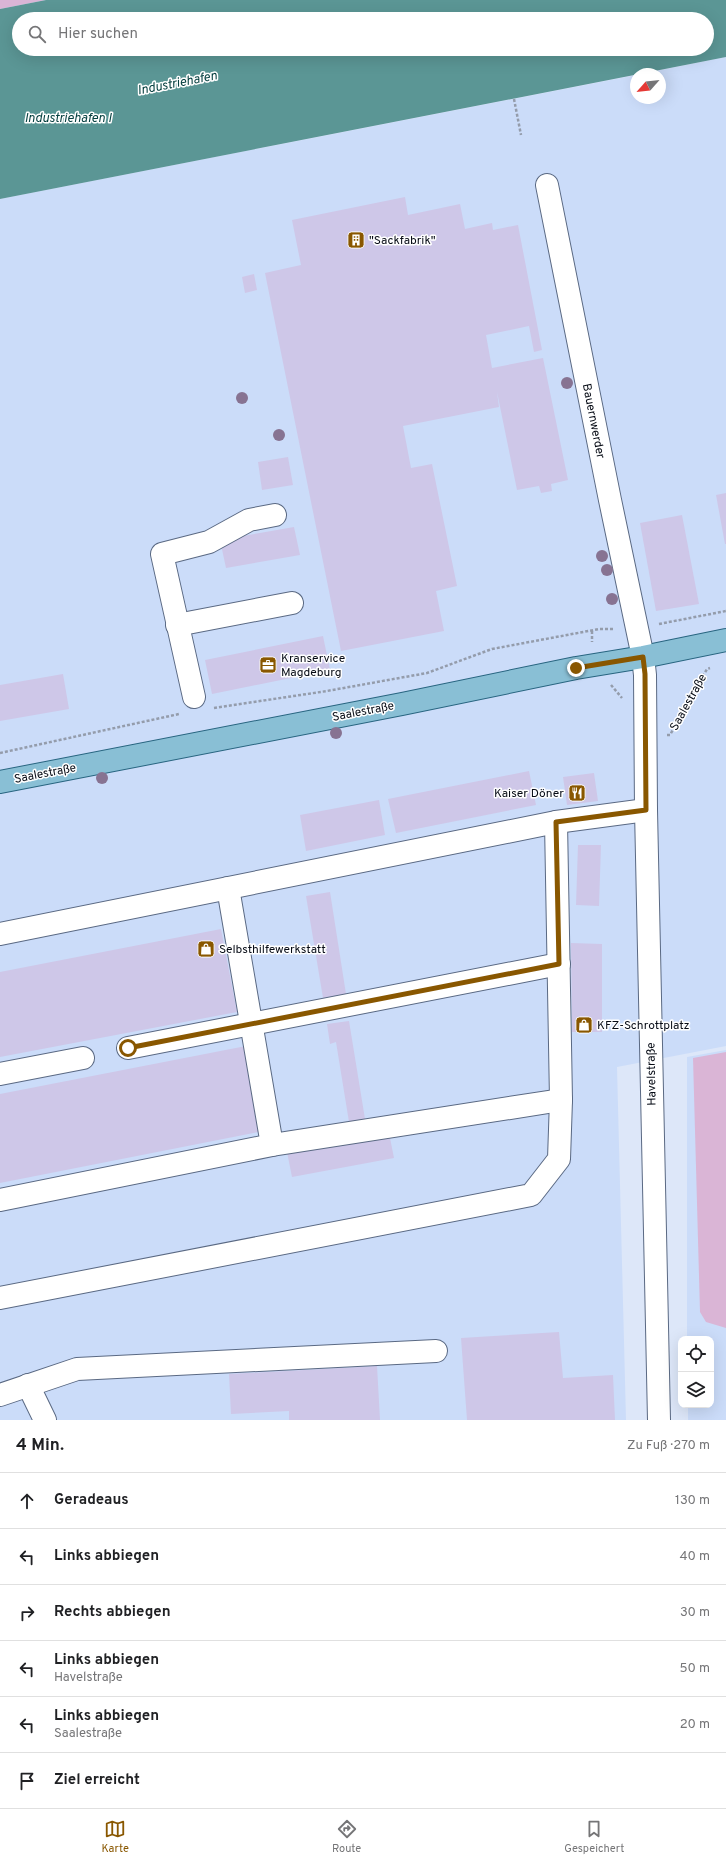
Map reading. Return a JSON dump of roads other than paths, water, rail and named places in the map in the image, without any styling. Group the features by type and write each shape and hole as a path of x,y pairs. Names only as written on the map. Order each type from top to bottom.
{"main road":[{"name":"Saalestraße","path":"0,782 402,704 593,664 643,657 726,640"}],"street":[{"name":"Bauernwerder","path":"547,185 643,657"},
{"path":"188,705 177,625 162,554 209,542 249,520 276,515"},
{"path":"177,625 292,603"},
{"name":"Havelstraße","path":"643,657 645,674 646,810 658,1420"},
{"path":"0,934 556,822 646,810"},
{"path":"0,1298 531,1195 559,1159 561,1100 556,822"},
{"path":"228,888 272,1145"},
{"path":"128,1048 559,964"},
{"path":"0,1074 82,1058"},
{"path":"0,1200 272,1145 561,1100"},
{"path":"0,1396 28,1385 77,1370 436,1351"},
{"path":"28,1385 45,1420"}],"water":[{"name":"Industriehafen I","path":"46,0 726,0 726,57 666,69 630,68 630,76 0,199 0,9"}],"place":[{"name":"\"Sackfabrik\"","path":"356,240"},
{"name":"Kranservice Magdeburg","path":"268,665"},
{"name":"Kaiser Döner","path":"577,793"},
{"name":"Selbsthilfewerkstatt","path":"206,949"},
{"name":"KFZ-Schrottplatz","path":"584,1025"}],"water label":[{"name":"Industriehafen","path":"177,82"}]}
